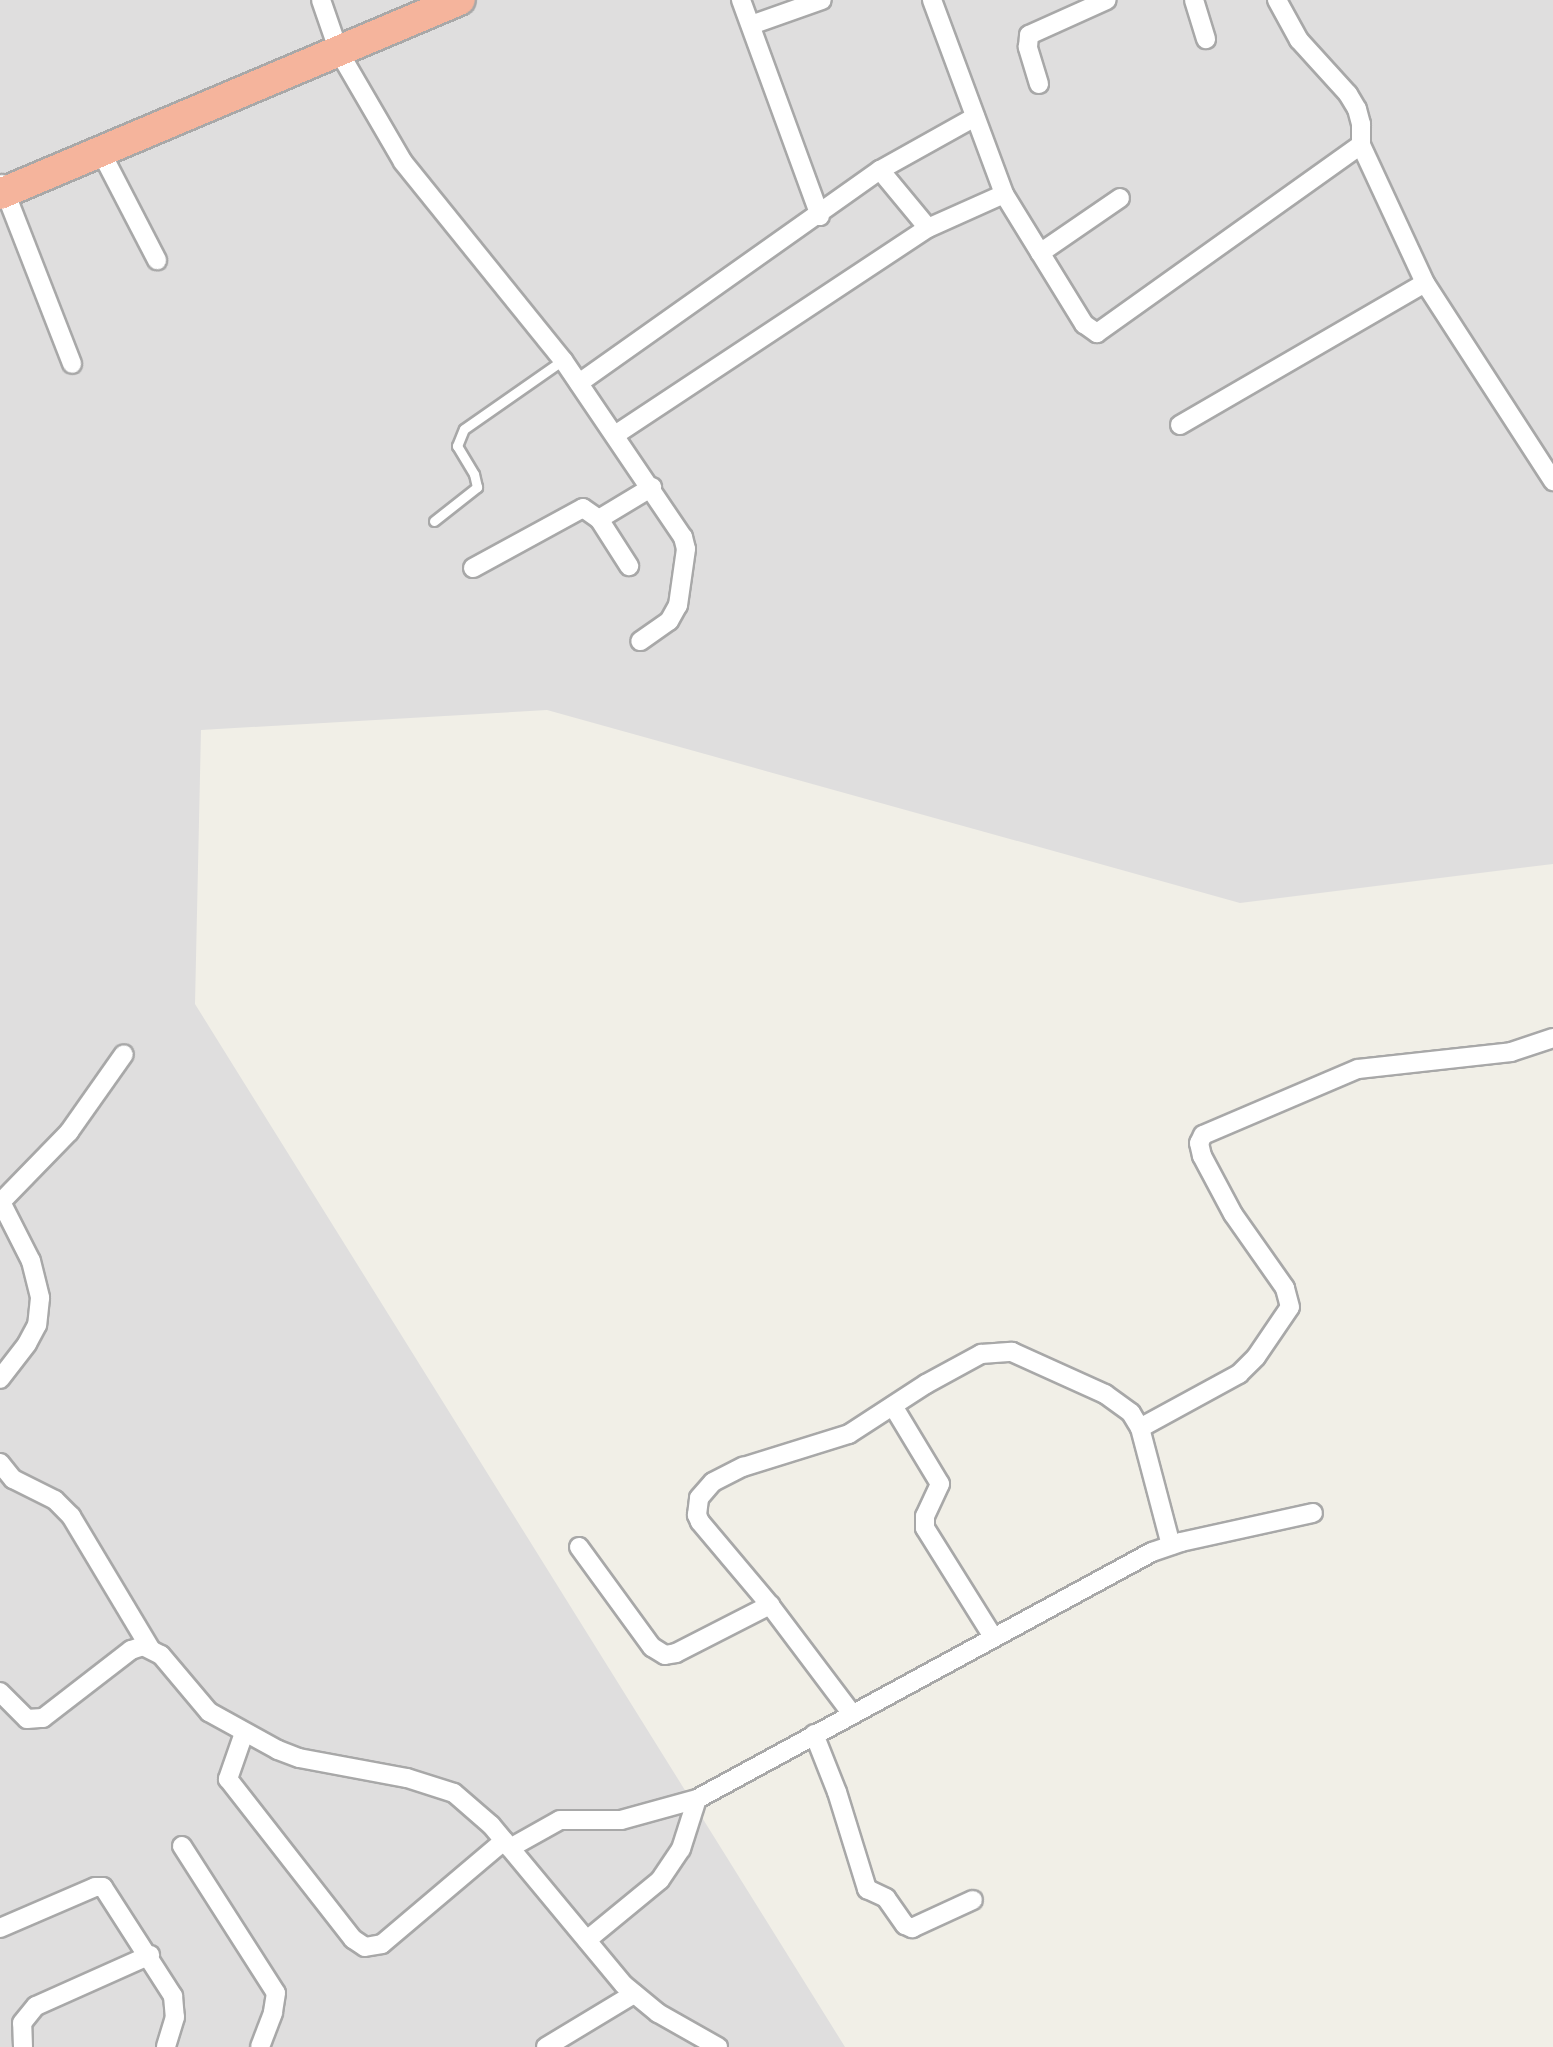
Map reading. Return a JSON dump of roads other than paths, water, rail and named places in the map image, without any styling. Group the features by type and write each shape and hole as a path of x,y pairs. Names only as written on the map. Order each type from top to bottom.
{"highway":[{"path":"2,189 101,152 460,0"}],"street":[{"path":"321,0 339,52 403,162 563,360 683,537 686,549 674,614 640,641"},
{"path":"741,0 820,216"},
{"path":"751,25 822,0"},
{"path":"932,0 1004,194 1084,324 1100,332 1361,145"},
{"path":"1039,84 1028,47 1029,35 1107,0"},
{"path":"1194,0 1206,39"},
{"path":"1277,0 1299,40 1348,94 1357,109 1361,145 1425,283 1553,481"},
{"path":"579,383 820,216 880,170 975,117"},
{"path":"101,152 157,260"},
{"path":"880,170 928,228"},
{"path":"2,189 72,364"},
{"path":"615,435 928,228 1004,194"},
{"path":"1040,253 1120,198"},
{"path":"1180,425 1425,283"},
{"path":"599,519 652,487"},
{"path":"473,568 578,509 587,509 599,519 629,566"},
{"path":"1140,1428 1239,1374 1256,1357 1290,1307 1285,1288 1233,1214 1202,1156 1199,1143 1203,1135 1358,1069 1511,1052 1553,1038"},
{"path":"0,1379 32,1335 40,1298 31,1261 0,1201 69,1132 124,1054"},
{"path":"852,1714 770,1605 706,1531 697,1515 699,1498 713,1482 743,1467 831,1442 981,1354 1012,1352 1105,1394 1131,1413 1140,1428 1171,1545"},
{"path":"893,1406 940,1484 938,1495 925,1516 925,1528 993,1637"},
{"path":"0,1463 13,1479 55,1500 71,1516 150,1648 209,1712 244,1733 299,1758 407,1778 443,1789 471,1805 634,1994 658,2013 718,2047"},
{"path":"244,1733 228,1779 353,1939 365,1947 382,1944 507,1844 560,1820 621,1820 697,1799 1115,1570 1171,1545 1313,1513"},
{"path":"579,1547 652,1647 665,1655 676,1653 770,1605"},
{"path":"0,1692 21,1715 36,1720 137,1646 150,1648"},
{"path":"814,1734 870,1891 886,1898 905,1925 912,1928 973,1900"},
{"path":"587,1940 660,1880 681,1849 697,1799"},
{"path":"182,1846 276,1993 273,2013 260,2047"},
{"path":"0,1928 100,1886 110,1895 150,1955 175,2007 166,2047"},
{"path":"23,2047 22,2023 36,2006 150,1955"},
{"path":"546,2047 634,1994"}],"lane":[{"path":"434,521 477,487 474,474 457,446 464,429 563,360"}]}
